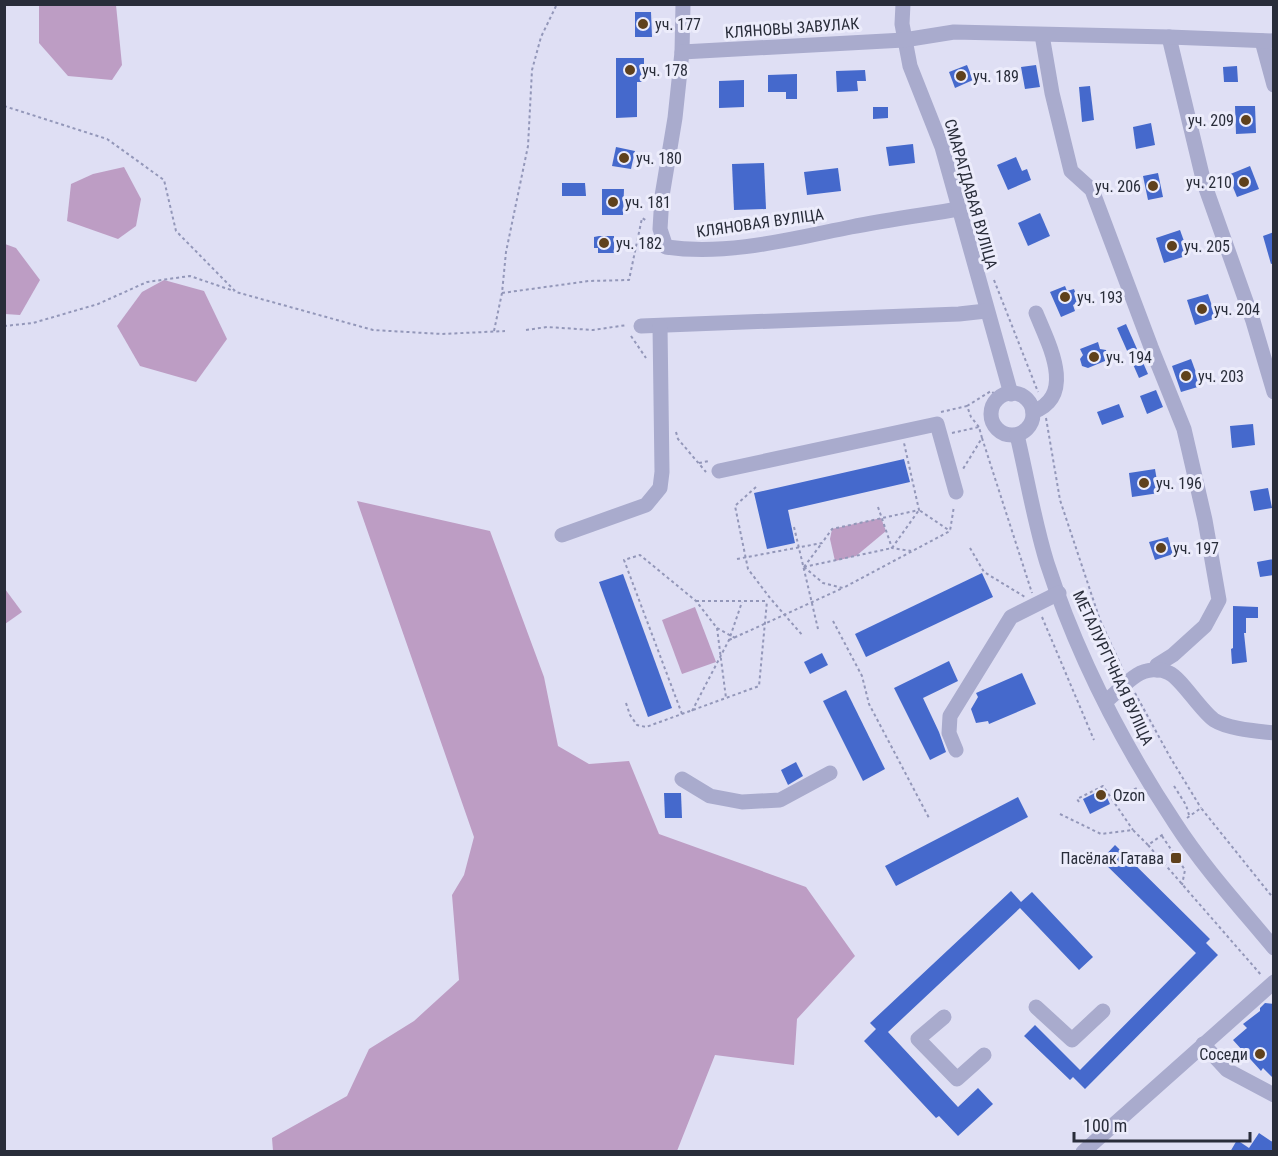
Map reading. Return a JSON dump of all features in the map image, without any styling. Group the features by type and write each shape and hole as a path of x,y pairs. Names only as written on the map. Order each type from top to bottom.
{"street":[{"path":"660,229 662,196 672,140 682,52 683,4"},
{"name":"СМАРАГДАВАЯ ВУЛІЦА","path":"903,4 902,24 910,66 942,147 986,311 1005,396"},
{"name":"КЛЯНОВЫ ЗАВУЛАК","path":"682,52 904,40 954,32 1268,41"},
{"path":"1042,35 1052,93 1071,171 1092,190 1184,429 1209,543 1219,600 1205,626 1173,656 1157,665 1157,670"},
{"path":"1169,37 1204,183 1253,321 1274,392"},
{"path":"1268,41 1274,85"},
{"name":"КЛЯНОВАЯ ВУЛІЦА","path":"660,229 666,247 692,251 780,242 853,226 959,209"},
{"path":"641,326 986,311"},
{"path":"1036,313 1056,366 1056,387 1052,396 1038,410 1029,426 1017,435 1008,435 999,431 992,414 993,405 1005,396 1023,396 1031,406 1038,410"},
{"path":"562,535 646,505 660,488 662,472 660,326"},
{"path":"719,471 937,424 956,492"},
{"name":"МЕТАЛУРГІЧНАЯ ВУЛІЦА","path":"1017,435 1047,562 1118,730 1175,824 1206,866 1274,948"},
{"path":"956,750 949,733 950,716 1011,617 1059,593"},
{"path":"1105,702 1146,670 1157,670 1170,673 1204,712 1216,722 1274,733"},
{"path":"682,778 710,796 742,802 780,800 830,773"},
{"path":"1083,1152 1272,984"},
{"path":"1036,1007 1072,1040 1103,1011"},
{"path":"944,1017 918,1039 957,1078 984,1055"},
{"path":"1203,1044 1227,1070 1274,1095"}],"path":[{"path":"494,331 502,293 506,252 528,146 532,70 541,37 557,4"},
{"path":"4,106 107,139 164,180 176,231 236,292"},
{"path":"502,293 589,281 629,280 642,218 660,229"},
{"path":"4,326 33,323 98,304 147,282 190,276 236,292 373,330 442,334 505,331"},
{"path":"993,279 1038,410 1060,500 1100,620 1129,682 1201,808"},
{"path":"526,330 547,327 593,330 625,325 641,326"},
{"path":"967,406 991,391 1005,396"},
{"path":"940,436 979,427 1036,604 1095,740"},
{"path":"901,432 919,510 950,531"},
{"path":"950,531 959,475 982,438"},
{"path":"756,487 735,507 748,569 769,600 803,636"},
{"path":"878,507 892,548"},
{"path":"804,567 832,529 919,510"},
{"path":"892,548 919,510"},
{"path":"794,527 818,629"},
{"path":"692,711 729,640 733,637 843,588 950,531"},
{"path":"737,559 822,543"},
{"path":"804,567 892,548 911,551"},
{"path":"970,548 984,572 1036,604"},
{"path":"682,714 624,560 640,555 696,601 717,628 733,637"},
{"path":"804,567 823,583 843,588"},
{"path":"696,601 769,600"},
{"path":"626,703 637,725 646,727 759,686 769,600"},
{"path":"733,637 742,602"},
{"path":"833,621 862,676 869,704 929,818"},
{"path":"717,628 726,698"},
{"path":"1112,800 1149,783"},
{"path":"1079,802 1077,799 1103,786 1133,830"},
{"path":"1174,786 1190,816"},
{"path":"1162,836 1185,870 1182,885"},
{"path":"1148,845 1272,984"}],"shaded area":[{"path":"39,5 116,5 122,65 112,80 68,76 39,43"},
{"path":"124,167 141,199 136,226 118,239 67,221 71,184 93,174"},
{"path":"5,244 16,248 40,280 20,315 5,314"},
{"path":"164,280 204,291 227,339 196,382 140,366 117,326 142,292"},
{"path":"357,501 490,531 544,677 558,746 589,764 629,761 659,834 806,887 855,956 797,1019 794,1065 715,1055 677,1151 273,1151 272,1138 347,1096 369,1049 414,1021 459,980 452,895 464,875 474,837"},
{"path":"881,518 886,531 856,556 835,561 830,539 832,529"},
{"path":"5,589 22,612 4,624"},
{"path":"695,607 716,662 682,674 662,620"}],"building":[{"name":"уч. 177","path":"635,12 651,12 652,37 635,37"},
{"path":"616,58 644,58 644,82 637,82 637,117 616,118"},
{"name":"уч. 189","path":"967,65 973,80 955,88 949,72"},
{"path":"1036,65 1040,87 1025,89 1021,67"},
{"path":"1237,66 1238,82 1224,82 1223,67"},
{"path":"865,70 866,81 857,81 858,91 837,92 836,71"},
{"path":"797,74 797,99 786,99 786,92 768,92 768,75"},
{"path":"744,80 744,107 719,108 719,81"},
{"path":"1090,86 1094,120 1082,122 1079,87"},
{"name":"уч. 209","path":"1235,106 1255,106 1256,133 1236,134"},
{"path":"873,107 888,107 888,118 873,119"},
{"path":"1151,123 1155,145 1136,149 1133,127"},
{"path":"913,144 915,163 889,166 886,147"},
{"name":"уч. 180","path":"616,147 635,151 631,169 612,166"},
{"path":"1016,157 1022,171 1027,169 1031,180 1008,190 997,165"},
{"path":"764,163 766,209 734,210 732,164"},
{"name":"уч. 210","path":"1250,166 1259,189 1237,197 1228,175"},
{"path":"838,168 841,191 807,195 804,172"},
{"name":"уч. 206","path":"1158,173 1163,197 1148,200 1143,176"},
{"path":"562,183 585,183 586,196 562,196"},
{"name":"уч. 181","path":"602,189 624,189 623,215 602,215"},
{"path":"1040,213 1050,236 1028,246 1018,223"},
{"name":"уч. 205","path":"1180,230 1189,255 1164,263 1156,238"},
{"path":"1274,232 1274,263 1271,264 1263,236"},
{"name":"уч. 182","path":"614,236 614,253 598,253 598,248 594,248 594,237"},
{"name":"уч. 193","path":"1065,286 1067,291 1074,289 1079,302 1073,305 1075,311 1061,317 1050,292"},
{"name":"уч. 204","path":"1208,294 1216,318 1195,325 1187,300"},
{"path":"1126,324 1148,374 1139,378 1117,328"},
{"name":"уч. 194","path":"1098,342 1100,349 1106,350 1105,361 1088,368 1082,366 1080,359 1083,355 1080,349"},
{"name":"уч. 203","path":"1191,359 1201,386 1181,392 1172,366"},
{"path":"1156,390 1163,407 1147,414 1140,396"},
{"path":"1119,404 1124,417 1102,425 1097,412"},
{"path":"1253,424 1255,445 1232,448 1230,426"},
{"path":"904,459 910,482 788,510 795,543 767,549 754,493"},
{"name":"уч. 196","path":"1155,469 1159,493 1132,497 1129,473"},
{"path":"1268,488 1272,508 1254,511 1250,491"},
{"name":"уч. 197","path":"1168,537 1173,554 1155,560 1149,542"},
{"path":"1274,559 1274,575 1260,577 1257,562"},
{"path":"982,573 993,597 866,657 855,634"},
{"path":"623,574 672,708 648,717 599,582"},
{"path":"1233,606 1258,607 1258,618 1246,618 1246,633 1244,633 1247,662 1232,664 1231,649 1233,648"},
{"path":"822,653 828,665 810,674 804,662"},
{"path":"949,661 958,681 923,698 946,752 930,760 894,688"},
{"path":"1022,673 1036,704 989,724 988,721 976,723 971,709 978,697 976,693"},
{"path":"846,690 885,769 863,781 823,701"},
{"path":"796,762 803,776 788,785 781,770"},
{"path":"1103,789 1110,804 1090,814 1083,799"},
{"path":"664,793 681,793 682,818 665,818"},
{"path":"1018,797 1028,817 896,886 885,866"},
{"path":"1115,845 1210,939 1206,943 1218,955 1085,1089 1073,1077 1070,1080 1024,1036 1035,1025 1080,1070 1196,953 1101,860"},
{"path":"1011,891 1021,902 1032,892 1093,957 1079,970 1020,908 888,1032 958,1107 978,1088 993,1104 958,1136 939,1116 936,1118 864,1041 876,1029 870,1023"},
{"name":"Соседи","path":"1265,1003 1274,1004 1274,1079 1263,1068 1261,1071 1233,1040 1247,1028 1243,1024 1260,1011"},
{"path":"1259,1133 1274,1143 1274,1152 1230,1152 1237,1140 1249,1148"}],"place":[{"name":"уч. 177","path":"643,24"},
{"name":"уч. 178","path":"630,70"},
{"name":"уч. 189","path":"961,76"},
{"name":"уч. 209","path":"1246,120"},
{"name":"уч. 180","path":"624,158"},
{"name":"уч. 210","path":"1244,182"},
{"name":"уч. 206","path":"1153,186"},
{"name":"уч. 181","path":"613,202"},
{"name":"уч. 182","path":"604,243"},
{"name":"уч. 205","path":"1172,246"},
{"name":"уч. 193","path":"1065,297"},
{"name":"уч. 204","path":"1202,309"},
{"name":"уч. 194","path":"1094,357"},
{"name":"уч. 203","path":"1186,376"},
{"name":"уч. 196","path":"1144,483"},
{"name":"уч. 197","path":"1161,548"},
{"name":"Ozon","path":"1101,795"},
{"name":"Пасёлак Гатава","path":"1176,858"},
{"name":"Соседи","path":"1260,1054"}]}
